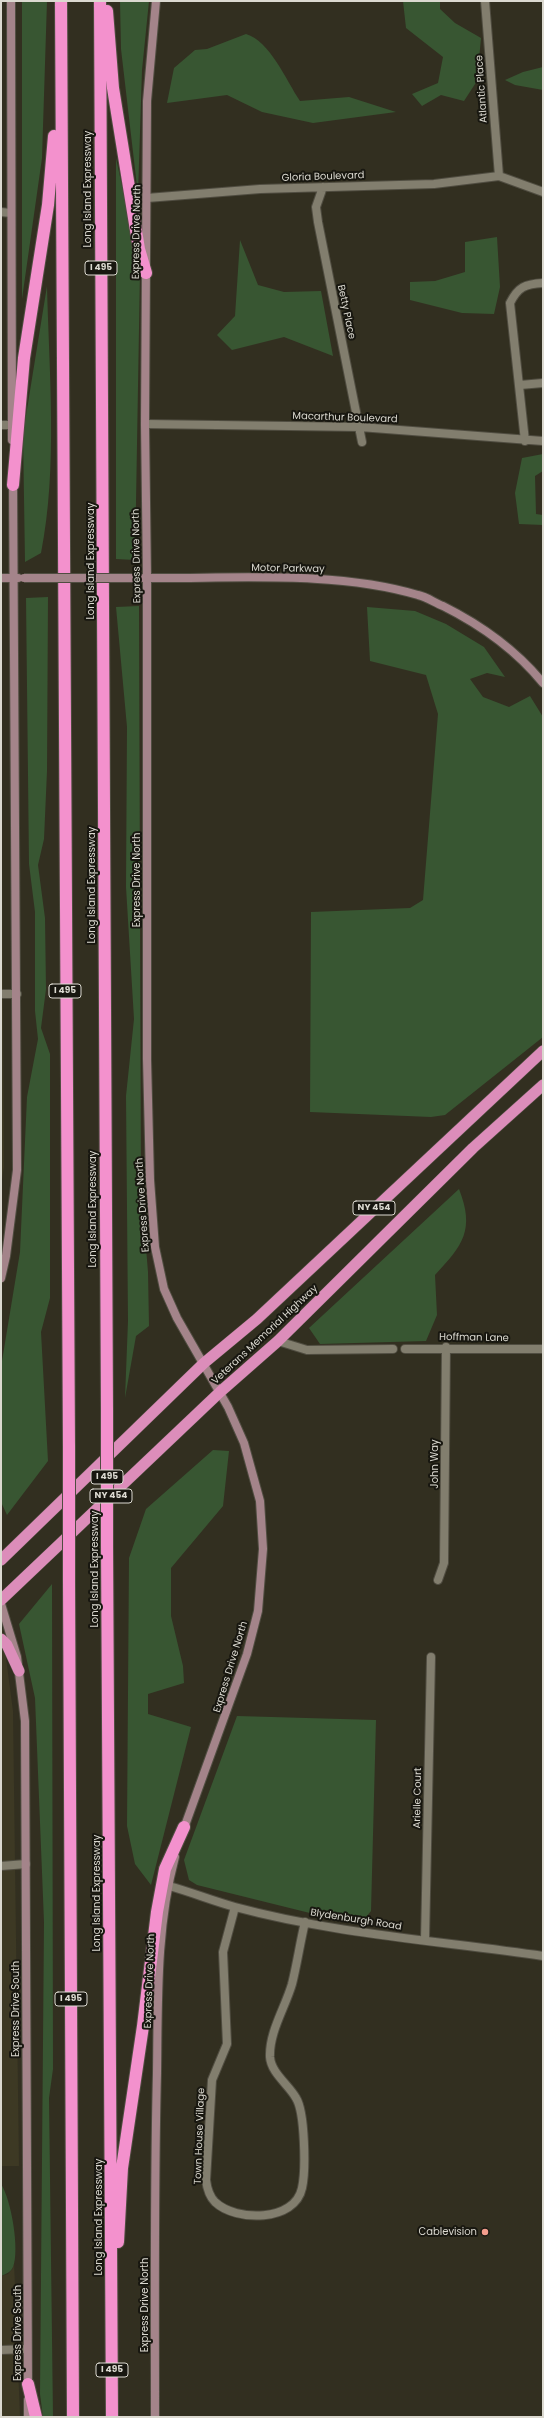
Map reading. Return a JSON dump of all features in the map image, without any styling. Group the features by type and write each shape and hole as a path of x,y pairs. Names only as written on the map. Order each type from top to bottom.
{"highway":[{"name":"I 495","path":"61,1 73,2417"},
{"name":"Long Island Expressway","path":"100,1 112,2417"},
{"path":"106,1 113,88 139,249 146,273"},
{"path":"13,485 24,358 48,205 61,31"},
{"name":"Veterans Memorial Highway","path":"1,1560 204,1363 257,1319 543,1051"},
{"name":"Veterans Memorial Highway","path":"1,1600 220,1392 278,1341 473,1148 543,1085"},
{"path":"506,1118 543,1090"},
{"path":"1,1639 7,1645 19,1671"},
{"path":"111,2323 122,2168 144,2020 156,1912 165,1869 184,1827"},
{"path":"28,2384 36,2417"}],"main road":[{"path":"1,1278 6,1256 17,1170 11,1"},
{"name":"Express Drive North","path":"155,2417 155,2145 159,1967 163,1921 169,1886 184,1827 241,1674 254,1631 262,1581 263,1532 257,1485 244,1443 220,1392 176,1318 164,1289 155,1247 150,1180 147,1051 148,578 145,424 147,101 156,1"},
{"name":"Motor Parkway","path":"1,578 326,580 374,584 420,595 464,617 502,642 530,668 543,683"},
{"name":"Express Drive South","path":"1,1604 13,1643 19,1671 25,1721 28,2417"}],"street":[{"name":"Atlantic Place","path":"485,1 499,176"},
{"path":"499,176 543,192"},
{"name":"Gloria Boulevard","path":"147,198 260,189 415,185 499,176"},
{"name":"Betty Place","path":"323,187 316,207 318,222 362,442"},
{"path":"1,212 11,213"},
{"path":"525,441 510,303 516,291 531,284 543,283"},
{"path":"520,385 543,383"},
{"name":"Macarthur Boulevard","path":"145,424 360,427 459,433 525,441 543,441"},
{"path":"1,425 12,425"},
{"path":"1,994 17,994"},
{"path":"278,1341 307,1350 393,1350"},
{"name":"Hoffman Lane","path":"405,1349 446,1347 543,1349"},
{"name":"John Way","path":"438,1580 444,1563 446,1347"},
{"name":"Arielle Court","path":"426,1940 431,1657"},
{"path":"1,1866 26,1864"},
{"name":"Blydenburgh Road","path":"169,1886 235,1907 305,1922 543,1956"},
{"name":"Town House Village","path":"235,1907 223,1952 227,2044 212,2080 206,2180 208,2190 214,2201 233,2212 262,2215 278,2213 292,2206 302,2189 303,2116 296,2097 276,2071 270,2056 280,2016 292,1985 305,1922"},
{"path":"1,2350 27,2349"}],"shaded area":[{"path":"1,690 4,1167 1,1186"},
{"path":"1,1620 13,1711 19,2166 1,2166"},
{"path":"14,2261 20,2417 1,2417 1,2276 8,2274 13,2268"}],"green space":[{"path":"22,1 47,1 42,158 22,299"},
{"path":"120,1 149,1 142,70 138,195 121,49"},
{"path":"403,1 440,1 440,9 455,23 481,38 477,81 464,101 441,95 422,106 412,94 438,83 443,57 406,28"},
{"path":"246,34 263,44 277,62 300,101 349,97 396,112 313,123 262,112 227,95 167,103 174,68 195,50 207,49"},
{"path":"543,67 543,90 515,85 505,80 523,72"},
{"path":"116,158 140,271 135,560 116,559"},
{"path":"497,237 500,287 494,314 462,313 410,300 410,282 435,281 465,272 465,242"},
{"path":"240,240 258,285 284,292 321,291 333,356 284,337 232,350 217,335 235,316"},
{"path":"47,286 51,420 49,488 41,553 25,562 23,434"},
{"path":"543,454 543,471 535,476 536,514 543,515 543,525 519,524 515,493 522,458"},
{"path":"48,597 47,771 44,839 38,865 45,918 46,989 41,1028 50,1054 50,1298 41,1332 48,1461 7,1515 1,1502 1,1367 20,1252 27,1097 38,1039 35,1011 35,912 29,864 26,598"},
{"path":"139,606 141,1187 148,1272 149,1326 136,1336 125,1398 128,1321 126,1096 134,1019 126,887 127,727 116,607"},
{"path":"367,607 415,611 446,624 484,647 505,677 487,673 470,679 483,697 509,707 530,696 543,717 543,1037 445,1115 431,1117 310,1112 311,912 410,908 423,900 438,714 426,675 370,661"},
{"path":"459,1189 464,1203 466,1216 464,1236 453,1255 435,1275 437,1315 426,1341 320,1344 309,1328"},
{"path":"213,1450 229,1451 223,1506 171,1568 171,1616 183,1666 184,1683 148,1694 148,1714 191,1727 151,1885 135,1864 127,1826 129,1558 146,1509"},
{"path":"52,1584 53,2069 49,2098 53,2417 43,2417 40,2394 44,1922 35,1698 19,1624"},
{"path":"237,1716 376,1720 371,1911 362,1922 338,1920 197,1885 189,1880 184,1860"},
{"path":"1,2184 5,2191 11,2212 15,2237 15,2259 12,2269 8,2273 1,2276"}],"place":[{"name":"Cablevision","path":"485,2232"}]}
